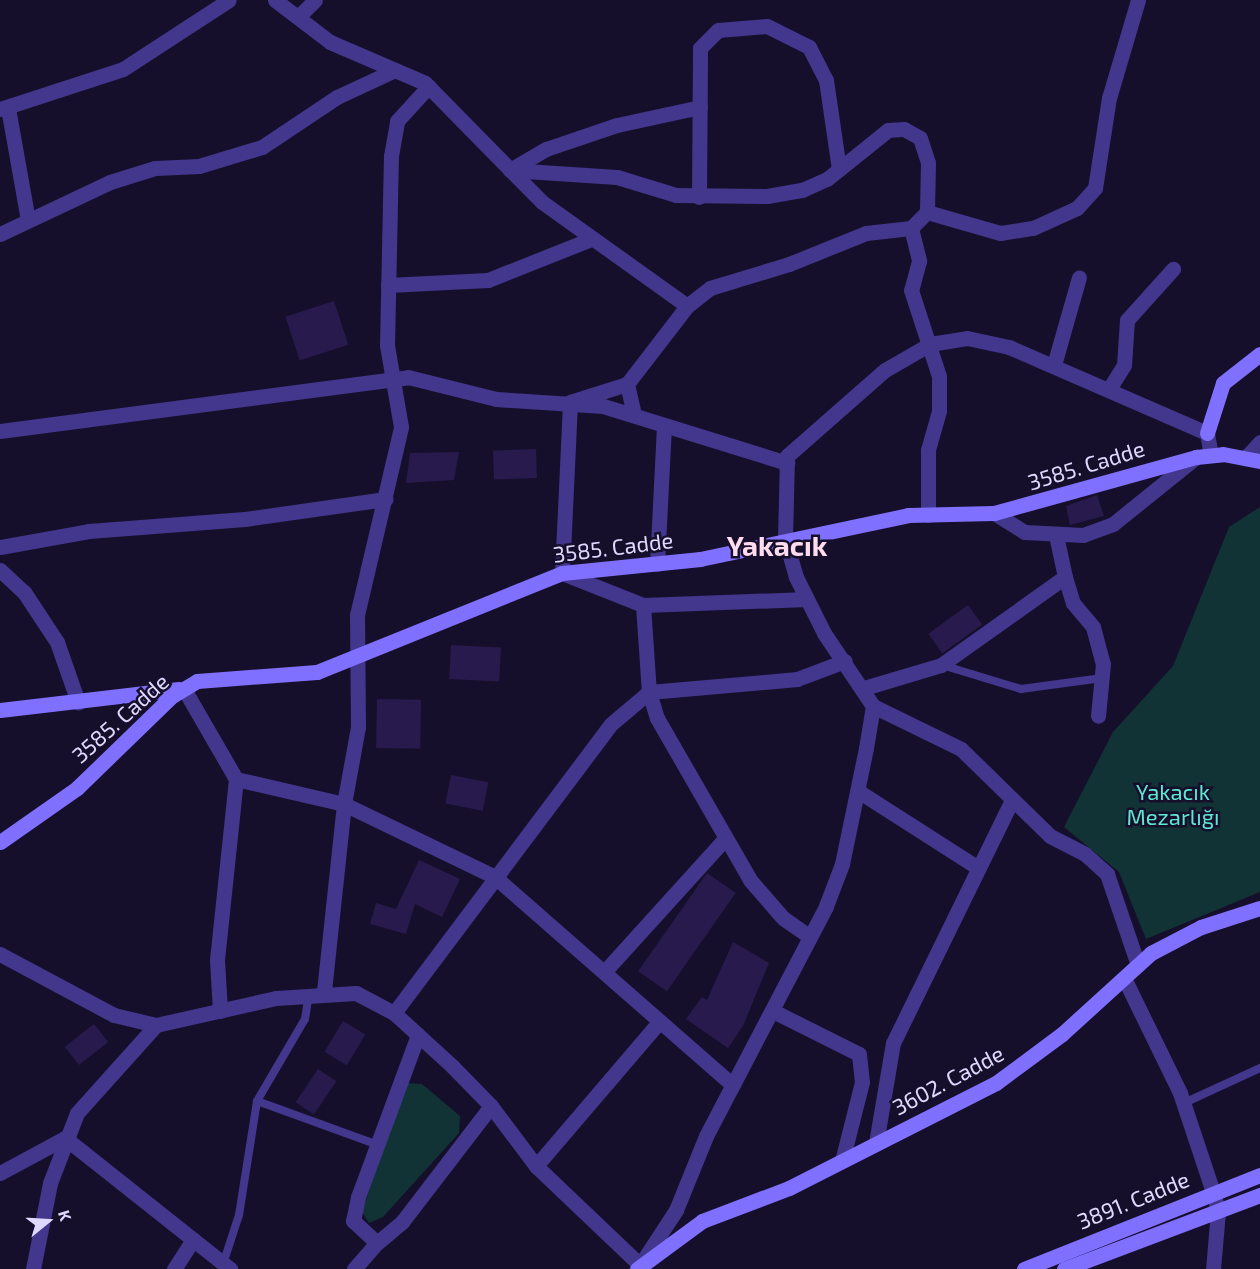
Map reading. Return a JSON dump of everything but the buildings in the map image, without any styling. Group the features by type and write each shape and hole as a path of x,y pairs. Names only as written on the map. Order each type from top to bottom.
{"main road":[{"path":"1207,434 1223,382 1260,354"},
{"name":"3585. Cadde","path":"0,842 77,788 184,688 213,677 295,677 361,656 562,573 657,564 785,539 928,515 994,513 1204,456 1253,459"},
{"path":"0,710 184,688"},
{"name":"3602. Cadde","path":"639,1268 702,1221 842,1161 1016,1070 1138,965 1201,927 1260,908"},
{"name":"3891. Cadde","path":"1024,1269 1260,1175"},
{"name":"3891. Cadde","path":"1064,1269 1260,1195"}],"street":[{"path":"28,220 4,108 123,69 229,0"},
{"path":"275,0 300,15 330,42 429,86 510,170 591,239 687,306"},
{"path":"300,15 315,0"},
{"path":"927,212 1000,233 1033,228 1077,208 1095,188 1109,98 1138,0"},
{"path":"699,197 700,48 706,37 718,30 768,26 789,32 809,47 824,72 838,169"},
{"path":"0,234 110,182 155,168 199,166 262,147 337,97 395,70"},
{"path":"317,992 344,804 358,727 361,656 357,615 401,427 392,378 388,285 397,122 429,86"},
{"path":"510,170 546,149 597,132 700,107"},
{"path":"510,170 617,177 699,197 802,190 838,169 888,130 904,129 920,138 928,163 927,212 911,228 866,233 710,288 687,306 627,384 570,402"},
{"path":"911,228 919,261 911,290 939,376 939,411 928,450 928,515"},
{"path":"388,285 488,280 591,239"},
{"path":"1109,389 1124,365 1127,320 1173,269"},
{"path":"1054,365 1079,277"},
{"path":"0,954 114,1015 156,1025 317,992 356,993 394,1013 418,1035 491,1106 536,1166 639,1268 676,1210 733,1085 810,937 842,864 858,791 873,706 807,599 785,539 787,463 810,432 885,370 930,344 967,338 1054,365 1207,434 1204,456 1113,524 1083,535 1056,536 1025,532 994,513"},
{"path":"0,431 392,378 496,399 570,402 634,415 787,463"},
{"path":"627,384 634,415"},
{"path":"570,402 562,573 643,605 807,599"},
{"path":"657,564 664,426"},
{"path":"1253,459 1260,442"},
{"path":"0,547 89,531 245,519 386,498"},
{"path":"1056,536 1072,603 1093,627 1102,678 1098,716"},
{"path":"0,570 24,592 57,642 78,702"},
{"path":"864,688 941,665 1065,577"},
{"path":"643,605 649,692 723,841 783,918 810,937"},
{"path":"394,1013 611,724 649,692 797,679 845,661"},
{"path":"184,688 236,779 217,960 220,1011"},
{"path":"873,706 961,749 988,770 1012,800 1050,836 1085,854 1107,874 1138,965"},
{"path":"236,779 344,804 495,877 733,1085"},
{"path":"858,791 977,867"},
{"path":"876,1143 893,1043 977,867 1012,800"},
{"path":"605,972 723,841"},
{"path":"1124,978 1184,1103 1214,1192 1218,1211 1213,1269"},
{"path":"773,1011 859,1054 862,1082 842,1161"},
{"path":"536,1166 659,1022"},
{"path":"33,1269 65,1138 77,1113 156,1025"},
{"path":"377,1243 352,1221 375,1144 418,1035"},
{"path":"354,1269 377,1243 402,1222 491,1106"},
{"path":"0,1173 65,1138"},
{"path":"65,1138 227,1266"},
{"path":"174,1269 193,1240"}],"lane":[{"path":"941,665 1021,688 1102,678"},
{"path":"227,1266 239,1215 257,1101 305,1019 317,992"},
{"path":"1184,1103 1260,1068"},
{"path":"257,1101 375,1144"}],"green space":[{"name":"Yakacık Mezarlığı","path":"1260,507 1260,892 1146,939 1119,872 1064,827 1113,732 1173,666 1229,527"},
{"path":"405,1083 422,1084 460,1116 459,1133 383,1217 369,1223 362,1212"}],"district":[{"name":"Yakacık","path":"777,545"}]}
